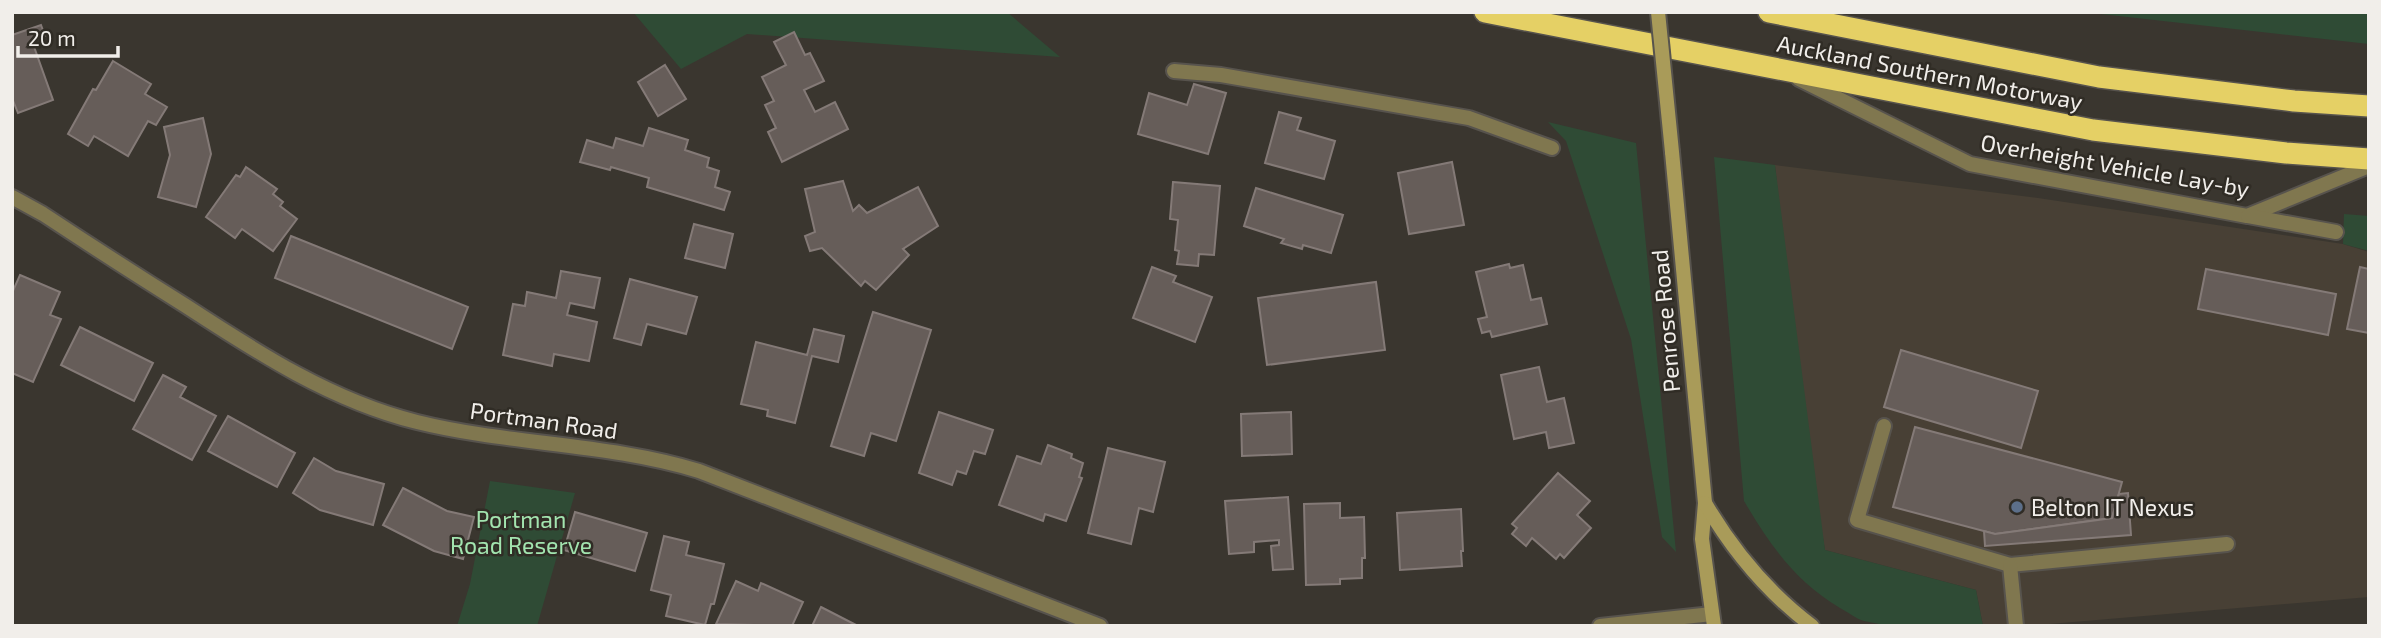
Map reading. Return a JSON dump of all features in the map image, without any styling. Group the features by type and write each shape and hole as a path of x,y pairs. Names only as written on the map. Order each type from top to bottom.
{"highway":[{"name":"Auckland Southern Motorway","path":"1485,12 2092,130 2286,153 2369,159"},
{"name":"Auckland Southern Motorway","path":"1769,12 2099,77 2294,101 2369,106"}],"main road":[{"name":"Penrose Road","path":"1658,12 1705,502 1702,540 1713,620"},
{"path":"1705,502 1723,534 1751,570 1789,609 1812,626"}],"street":[{"name":"Overheight Vehicle Lay-by","path":"1781,70 1970,164 2247,216 2369,166"},
{"path":"1174,71 1221,75 1469,118 1552,148"},
{"name":"Portman Road","path":"12,197 43,214 268,360 357,403 416,422 457,430 665,461 688,467 1100,626"},
{"path":"2247,216 2336,232"},
{"path":"1884,426 1857,520 2010,565 2227,544"},
{"path":"2010,565 2016,626"},
{"path":"1600,626 1713,620"}],"shaded area":[{"path":"1775,165 2038,198 2343,244 2369,252 2369,597 2027,626 1983,626 1976,590 1825,550 1799,395"}],"green space":[{"path":"633,12 1007,12 1060,57 747,34 681,69"},
{"path":"2083,12 2369,12 2369,44"},
{"path":"1548,122 1636,143 1676,552 1662,537 1631,339 1566,141"},
{"path":"1714,157 1775,165 1825,550 1976,590 1983,626 1908,627 1858,619 1824,597 1797,574 1774,547 1744,501"},
{"path":"2344,214 2369,216 2369,251 2343,244"},
{"name":"Portman Road Reserve","path":"490,481 575,493 537,626 457,626 470,584"}],"building":[{"path":"41,25 45,36 32,41 53,100 18,113 12,98 12,35"},
{"path":"794,32 805,55 810,53 824,81 804,90 815,112 835,102 848,129 782,162 768,132 776,128 765,105 774,101 762,77 786,65 774,42"},
{"path":"113,61 151,84 145,94 167,107 156,125 148,121 128,156 94,136 88,146 68,134 93,89 96,90"},
{"path":"665,65 686,99 658,116 638,82"},
{"path":"1194,84 1226,93 1208,154 1138,134 1149,93 1187,105"},
{"path":"1279,112 1301,118 1297,130 1335,141 1324,179 1265,163"},
{"path":"203,118 211,154 196,207 158,197 170,155 164,127"},
{"path":"649,128 688,140 685,150 709,158 707,167 719,171 715,187 730,192 724,210 647,187 649,178 611,167 610,170 580,162 587,140 613,148 616,138 643,146"},
{"path":"1452,162 1464,225 1409,234 1398,173"},
{"path":"246,167 277,189 273,194 283,202 280,206 297,219 273,251 242,229 235,238 206,217 236,175 240,177"},
{"path":"843,181 853,211 859,205 867,213 918,187 938,226 903,249 909,255 876,290 865,281 861,286 822,248 810,251 805,236 815,232 805,189"},
{"path":"1173,182 1220,186 1214,255 1199,254 1198,266 1177,264 1179,251 1175,250 1178,220 1170,219"},
{"path":"1256,188 1343,215 1331,253 1303,245 1302,249 1281,243 1284,239 1244,226"},
{"path":"694,224 733,234 725,268 685,258"},
{"path":"291,236 468,307 452,349 275,278"},
{"path":"1509,264 1510,268 1523,265 1531,300 1541,298 1547,324 1492,337 1490,331 1482,333 1478,319 1487,317 1476,272"},
{"path":"1152,267 1176,276 1173,282 1212,297 1195,342 1133,318"},
{"path":"2360,267 2369,269 2369,333 2347,329"},
{"path":"2206,269 2336,294 2328,335 2198,309"},
{"path":"561,271 600,278 594,308 570,303 567,315 597,322 589,361 554,354 552,366 503,355 513,304 525,306 527,292 556,298"},
{"path":"20,275 60,292 50,315 61,319 33,382 12,373 12,293"},
{"path":"630,279 697,297 686,334 647,324 641,345 614,338"},
{"path":"1376,282 1385,350 1267,365 1258,298"},
{"path":"873,312 931,330 896,441 871,433 864,456 831,446"},
{"path":"80,327 153,363 134,401 61,365"},
{"path":"814,329 844,336 838,362 812,356 795,423 767,416 768,410 741,404 756,342 807,355"},
{"path":"1901,350 2038,391 2021,448 1884,407"},
{"path":"1539,367 1547,402 1564,398 1574,443 1549,448 1546,432 1514,439 1501,375"},
{"path":"163,375 186,387 180,397 216,416 192,460 133,429"},
{"path":"939,412 993,430 985,454 974,451 966,474 957,471 952,485 919,473"},
{"path":"1291,412 1292,454 1242,456 1241,414"},
{"path":"228,416 295,453 277,487 208,451"},
{"path":"1915,427 2122,482 2112,518 1995,534 1893,507"},
{"path":"1048,445 1072,454 1071,458 1083,463 1079,477 1082,478 1066,521 1045,514 1043,521 999,505 1017,456 1041,464"},
{"path":"1108,448 1165,462 1153,512 1139,508 1131,544 1088,533"},
{"path":"314,458 336,471 384,484 373,525 320,510 293,493"},
{"path":"1558,473 1590,501 1577,515 1591,528 1564,558 1560,554 1556,559 1532,538 1526,546 1512,534 1517,528 1512,524"},
{"path":"403,488 447,511 474,517 463,559 434,551 383,525"},
{"path":"2128,493 2131,535 1985,546 1984,531 1995,534 2112,518 2119,494"},
{"path":"1288,497 1293,569 1273,570 1271,546 1279,545 1279,540 1254,542 1254,552 1229,554 1225,501"},
{"path":"1340,503 1340,518 1364,517 1365,558 1362,558 1362,578 1340,579 1340,584 1306,585 1304,504"},
{"path":"1461,509 1462,566 1400,570 1397,513"},
{"path":"575,512 647,533 635,571 564,550"},
{"path":"664,536 689,542 686,555 724,564 714,604 711,604 705,625 666,616 671,595 651,590"},
{"path":"736,581 758,591 761,583 803,602 792,626 716,624"},
{"path":"821,607 858,626 812,626"}],"place":[{"name":"Belton IT Nexus","path":"2017,507"}]}
